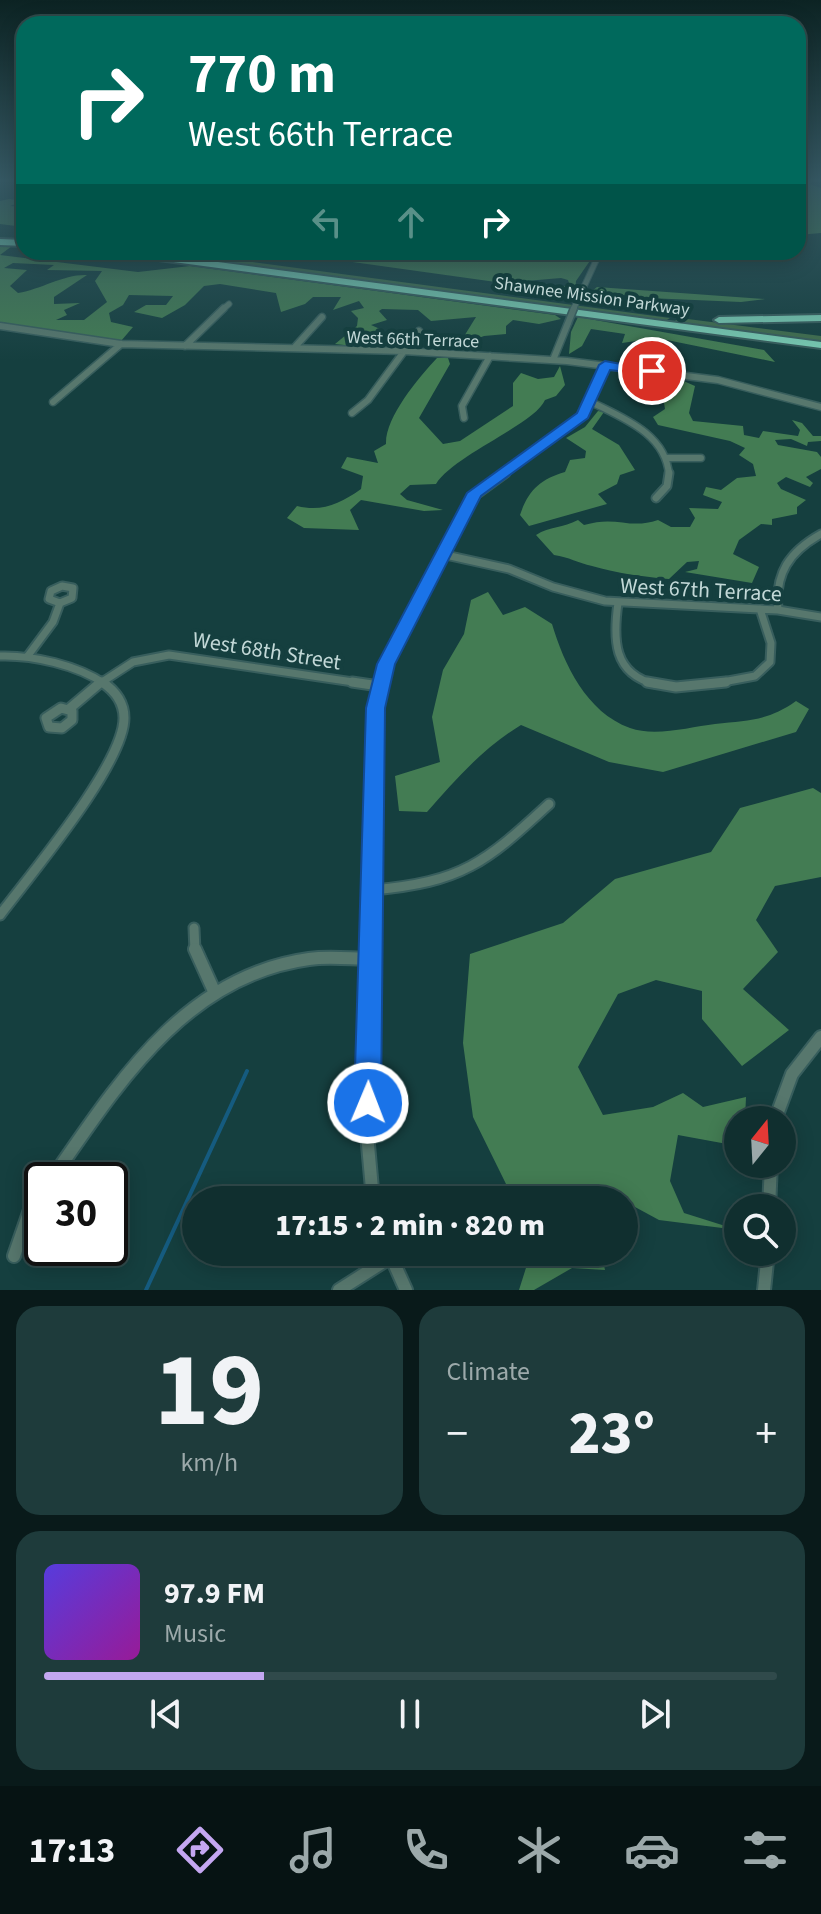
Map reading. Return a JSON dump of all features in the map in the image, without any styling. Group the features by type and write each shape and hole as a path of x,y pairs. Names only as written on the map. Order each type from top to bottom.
{"highway":[{"name":"Shawnee Mission Parkway","path":"182,260 821,345"},
{"name":"Shawnee Mission Parkway","path":"258,260 821,334"},
{"path":"719,320 821,318"},
{"path":"743,334 821,353"}],"street":[{"path":"553,360 596,260"},
{"path":"185,346 229,304"},
{"path":"294,348 322,317"},
{"name":"West 66th Terrace","path":"0,326 121,344 404,351 605,365 718,380 821,407"},
{"path":"352,413 368,400 419,331"},
{"path":"53,402 121,344"},
{"path":"464,418 462,406 490,356"},
{"path":"372,1186 367,1134 376,708 379,686 386,664 475,493 576,422 591,402 605,365"},
{"path":"591,402 632,423 648,435 666,458 667,488 656,498"},
{"path":"666,458 701,458"},
{"path":"778,610 776,584 784,561 801,545 821,534"},
{"name":"West 67th Terrace","path":"441,554 509,569 579,595 618,603 778,610 821,617"},
{"path":"27,657 53,622 60,603"},
{"path":"618,603 614,646 617,655 634,674 675,688 746,679 761,673 772,658 772,649 760,609"},
{"name":"West 68th Street","path":"69,709 101,680 134,662 172,653 379,686"},
{"path":"0,656 27,657 101,680 118,697 124,720 118,745 0,915"},
{"path":"373,890 423,886 466,873 506,847 549,804"},
{"path":"194,928 195,951 214,991"},
{"path":"64,1162 149,1046 188,1008 214,991 266,967 307,959 371,959"},
{"path":"780,1106 792,1074 821,1037"},
{"path":"14,1256 24,1227"},
{"path":"339,1290 374,1266"},
{"path":"395,1266 406,1290"},
{"path":"764,1290 767,1266"}],"green space":[{"path":"0,246 12,246 0,255"},
{"path":"0,255 16,257 16,260 41,260 138,272 190,266 555,315 561,319 539,324 513,320 506,326 506,334 484,336 458,346 476,317 431,321 418,310 382,309 379,311 387,320 371,325 380,329 371,338 399,342 362,347 335,344 357,326 358,318 351,311 364,308 359,301 333,310 341,297 313,297 305,304 281,312 276,293 220,284 204,286 185,305 162,318 134,312 146,305 166,305 173,296 129,295 123,305 109,313 111,322 133,327 121,341 0,322","holes":["13,263 54,265 47,270 102,271 95,281 107,302 84,320 56,320 67,315 64,310 80,303 54,304 54,297 87,275 18,293 10,286 27,270 4,268"]},
{"path":"202,260 238,260 670,318 665,321"},
{"path":"338,260 590,260 576,281 575,295 519,287 570,286 568,280 561,278 503,283"},
{"path":"597,287 765,299 741,302 648,298 592,291"},
{"path":"578,317 764,350 775,362 657,338 622,343 625,334 591,329 582,346 569,354 571,332"},
{"path":"680,318 821,336 821,342 673,322"},
{"path":"437,358 448,358 450,364 419,418 443,444 460,441 513,406 513,383 521,373 538,379 554,377 560,366 565,385 526,419 459,462 436,484 410,485 400,494 407,500 443,510 424,511 361,500 350,510 359,530 304,528 287,518 297,506 315,508 330,505 361,489 363,476 341,468 347,457 378,463 374,451 386,444 397,411 412,387"},
{"path":"652,374 660,391 670,394 680,391 679,379 695,386 689,413 693,421 743,426 744,435 759,438 763,431 798,436 800,430 792,420 802,423 813,436 821,436 821,441 808,442 807,446 791,439 775,440 778,445 817,452 821,457 821,469 806,477 813,483 810,487 786,477 777,483 781,489 806,500 797,507 797,514 772,519 772,525 761,524 739,540 733,554 759,567 752,583 685,572 697,569 699,561 687,562 669,579 611,571 554,555 536,535 578,520 584,525 605,521 639,524 658,520 671,527 690,527 695,518 689,508 718,509 722,502 703,495 706,487 721,490 737,478 756,476 753,464 739,455 745,448 730,441 658,425 653,417 665,409 664,403 646,393 638,375"},
{"path":"598,411 604,412 592,429 619,445 635,470 620,475 617,484 598,494 607,504 529,526 520,515 527,499 542,482 565,472 570,460 585,458 586,451 566,438 585,427"},
{"path":"488,592 503,615 525,607 552,624 570,670 589,699 615,721 630,728 661,731 748,720 767,716 796,701 809,709 796,732 663,772 609,762 521,725 482,754 427,812 399,811 395,776 440,762 432,717 443,670 464,634 471,600"},
{"path":"813,788 821,793 821,877 775,886 756,920 778,952 743,989 789,1030 742,1066 702,1019 702,991 656,980 618,994 578,1067 603,1115 653,1107 683,1093 703,1107 746,1097 746,1106 724,1106 724,1143 678,1135 670,1181 684,1213 724,1226 724,1228 659,1220 638,1209 638,1186 507,1186 473,1117 463,1043 470,954 563,923 615,879 711,852 740,808"},
{"path":"527,1266 604,1266 605,1270 572,1268 534,1290 519,1290"}],"waterway":[{"path":"146,1290 247,1071"}],"route":[{"path":"368,1103 376,708 386,664 475,493 576,422 592,401 605,365 652,371"}]}
